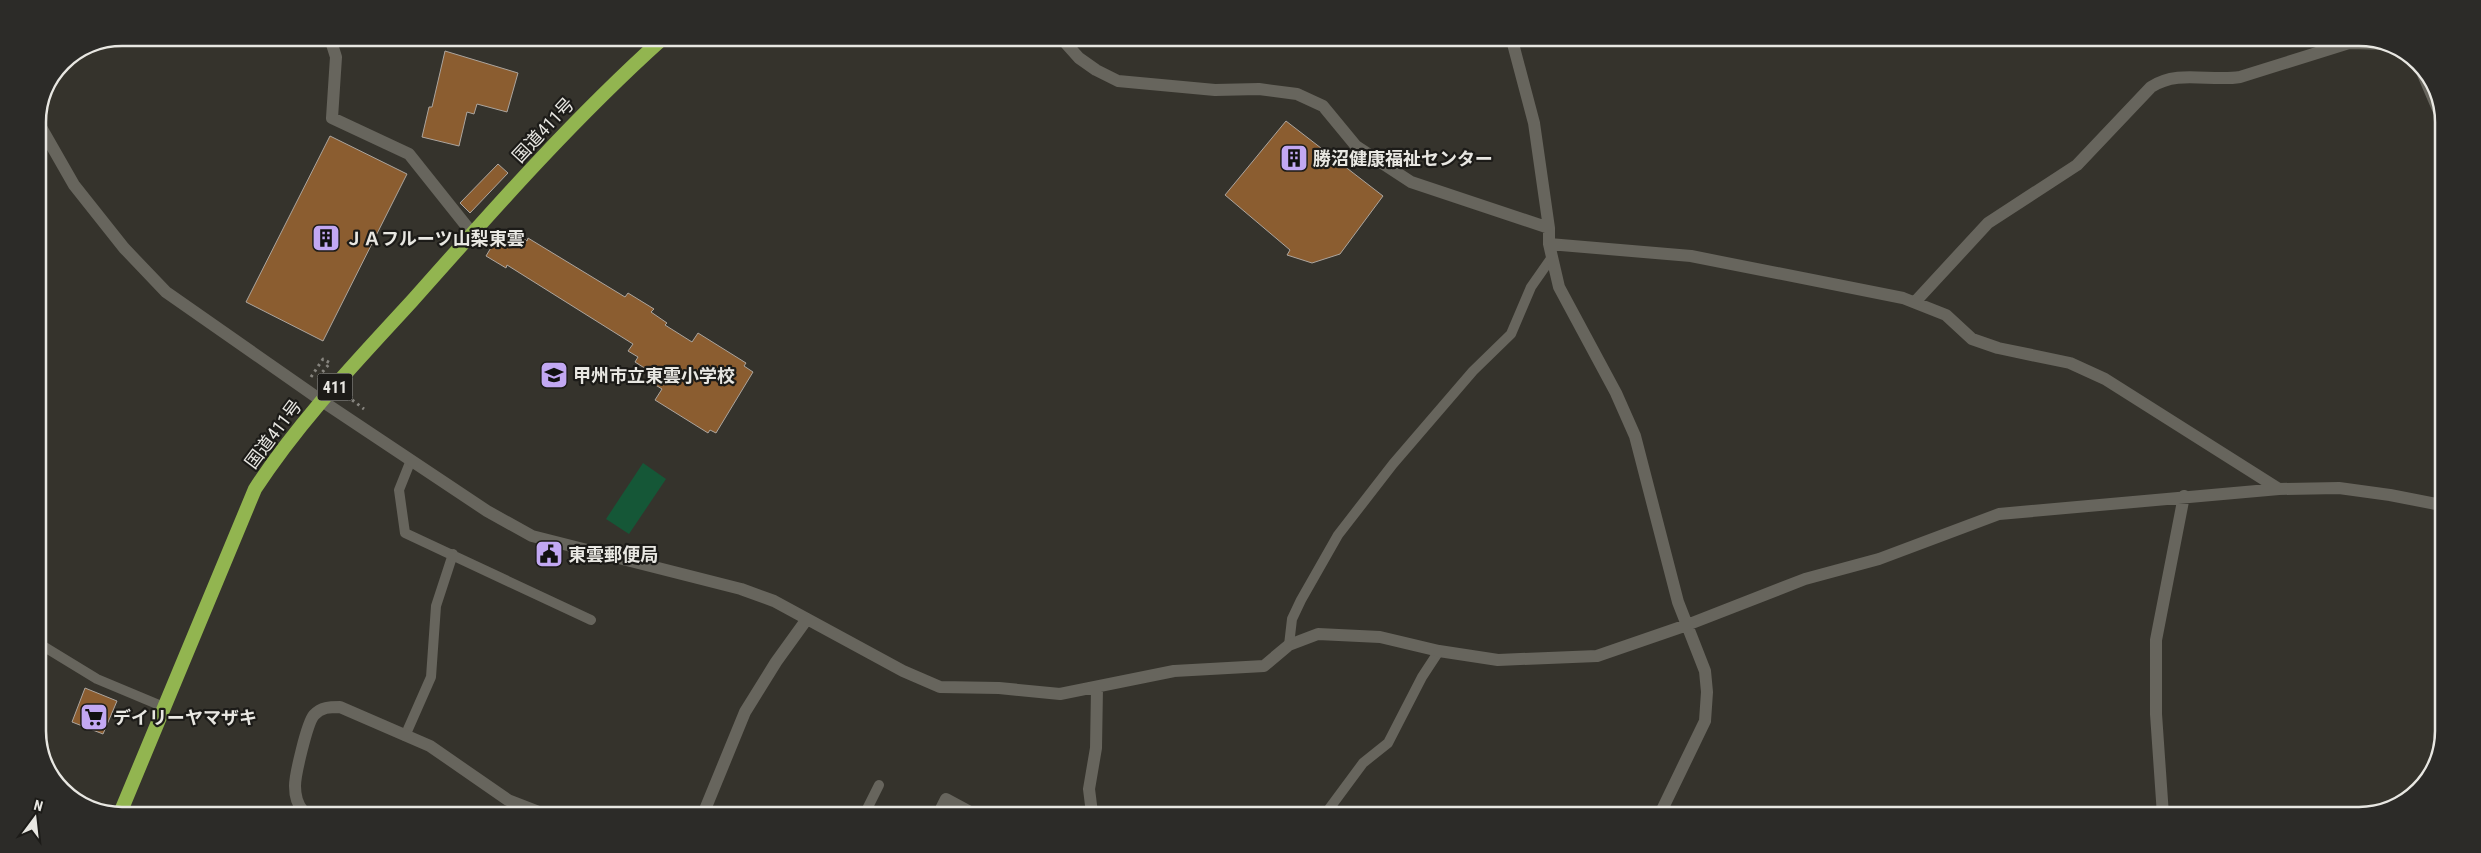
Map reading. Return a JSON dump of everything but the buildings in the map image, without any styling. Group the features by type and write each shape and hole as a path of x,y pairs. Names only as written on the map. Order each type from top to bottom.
{"highway":[{"name":"国道411号","path":"124,807 256,489 275,458 322,401 472,233 614,82 653,46"}],"street":[{"path":"333,46 336,57 332,118 409,154 472,233"},
{"path":"1068,46 1079,58 1096,70 1118,81 1215,90 1259,89 1297,94 1323,106 1356,146 1411,182 1549,228"},
{"path":"1514,46 1534,123 1549,228 1549,244 1559,287 1616,393 1636,436 1678,602 1705,671 1708,692 1705,720 1663,807"},
{"path":"1915,302 1988,223 2078,165 2151,87 2160,81 2191,76 2222,80 2231,79 2339,46"},
{"path":"46,136 74,185 124,248 166,292 303,388 486,511 532,536 741,589 774,601 903,671 940,687 999,688 1060,694 1174,672 1264,666 1289,645 1318,634 1380,638 1439,651 1498,660 1597,656 1687,625 1806,579 1879,559 1999,514 2279,489 2339,488 2435,504"},
{"path":"1549,244 1691,256 1903,298 1915,302 1946,315 1972,339 1998,348 2070,363 2105,379 2279,489"},
{"path":"2162,807 2156,714 2156,640 2184,496"},
{"path":"706,807 745,712 776,662 807,618"},
{"path":"1091,807 1089,789 1096,748 1097,688"},
{"path":"300,807 295,785 309,723 316,713 326,708 340,707 430,746 508,800 526,807"},
{"path":"942,807 946,799 961,807"}],"lane":[{"path":"1289,645 1292,620 1301,600 1338,535 1424,428 1473,371 1511,334 1531,287 1552,257"},
{"path":"411,460 400,490 405,533 591,620"},
{"path":"405,736 431,677 436,606 453,554"},
{"path":"46,648 97,679 164,707"},
{"path":"1331,807 1363,763 1388,743 1422,677 1439,651"},
{"path":"868,807 879,785"}],"path":[{"path":"303,388 323,359 330,363 320,375"}],"shaded area":[{"path":"643,463 666,479 629,534 606,519"}],"place":[{"name":"勝沼健康福祉センター","path":"1294,158"},
{"name":"ＪＡフルーツ山梨東雲","path":"326,238"},
{"name":"甲州市立東雲小学校","path":"554,375"},
{"name":"東雲郵便局","path":"549,554"},
{"name":"デイリーヤマザキ","path":"94,717"}]}
